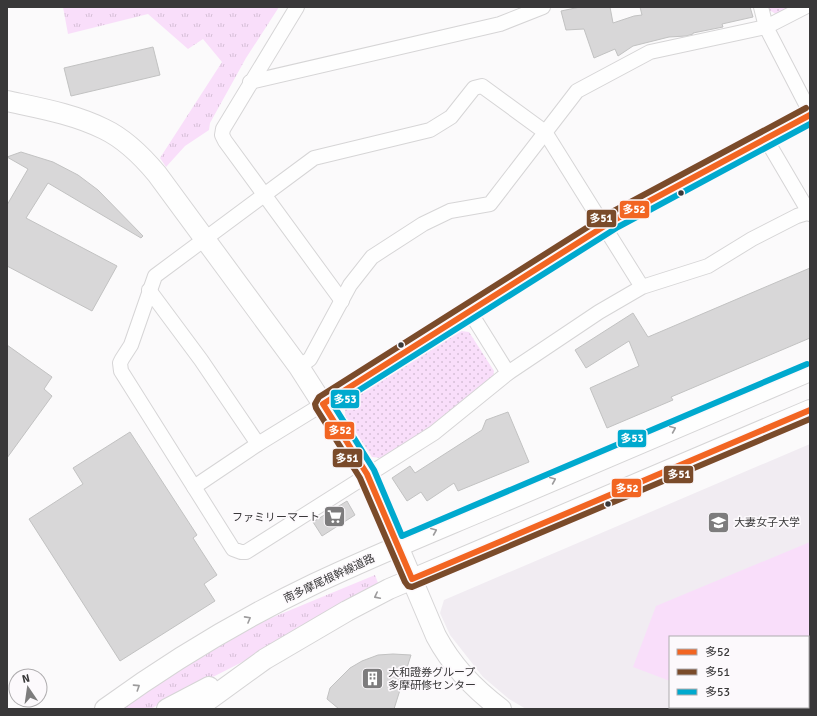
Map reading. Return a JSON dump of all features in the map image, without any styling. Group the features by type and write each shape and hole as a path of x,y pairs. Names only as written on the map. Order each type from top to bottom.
{"main road":[{"path":"7,101 76,118 104,128 140,154 150,166 205,238 299,367 323,404 368,474 436,636 444,650 471,684 501,709"},
{"path":"323,404 614,220 810,115"},
{"name":"南多摩尾根幹線道路","path":"105,709 133,689 211,639 263,610 315,584 398,546 810,371"},
{"path":"167,709 265,658 347,611 412,579 810,410"},
{"path":"196,709 265,658"}],"street":[{"path":"297,7 250,82 223,129 222,135 264,196 342,301"},
{"path":"250,82 500,24 519,12 543,7"},
{"path":"761,7 766,27 810,112"},
{"path":"299,367 310,359 350,285 372,257 423,224 450,212 490,204 577,91 650,52 766,27 805,7"},
{"path":"642,287 546,132 482,86 474,88 451,117 430,130 314,158 155,276 131,345 120,363 121,371 233,549 246,552 434,433 508,373 599,312 642,287 708,266 752,239 796,216 810,213 766,139"},
{"path":"150,290 201,360 258,444"},
{"path":"470,312 508,373"},
{"path":"194,487 258,444 323,404"}],"shaded area":[{"name":"大妻女子大学","path":"810,444 810,709 526,709 509,699 483,677 450,635 440,613 444,600"}],"green space":[{"path":"63,7 279,7 246,58 210,123 209,130 185,146 166,167 160,158 222,62 203,39 188,49 148,14 68,34"},
{"path":"766,7 791,7 778,15"},
{"path":"461,331 469,332 494,371 492,380 439,421 382,458 372,457 345,416 345,404"},
{"path":"810,542 810,709 744,708 809,708 809,636 669,636 669,681 633,667 656,606"},
{"path":"375,575 378,583 325,613 264,651 150,709 122,709 142,694 198,659 264,621"}],"building":[{"path":"580,7 610,7 613,23 642,15 640,7 750,7 753,17 722,24 723,27 693,33 686,36 669,37 633,46 618,56 615,49 594,58 584,29 566,30 561,11"},
{"path":"153,47 160,75 71,96 64,68"},
{"path":"21,152 53,162 78,175 98,190 143,236 141,238 48,183 26,218 117,266 92,311 7,266 7,205 28,169 7,157"},
{"path":"810,268 810,338 671,397 673,400 607,428 590,388 639,366 629,341 586,368 575,350 633,313 648,337"},
{"path":"7,345 52,377 44,389 52,396 7,458"},
{"path":"508,412 529,462 458,491 454,483 427,501 421,492 407,501 392,478 410,466 415,473 482,430 486,420"},
{"path":"130,432 197,535 193,538 217,575 204,584 215,601 120,661 29,519 83,484 73,468"},
{"path":"347,501 355,515 322,536 313,522"},
{"name":"大和證券グループ 多摩研修センター","path":"378,655 411,655 394,709 339,709 327,699 330,688 350,668 362,661"}],"transit line":[{"name":"多51","path":"806,108 610,213 319,397 315,404 316,408 360,478 405,582 408,586 412,587 810,419"},
{"name":"多52","path":"810,115 614,220 323,404 367,474 412,579 810,410"},
{"name":"多53","path":"807,364 402,536 374,470 334,406 618,227 810,124"}],"place":[{"name":"ファミリーマート","path":"335,517"},
{"name":"大妻女子大学","path":"718,522"},
{"name":"大和證券グループ 多摩研修センター","path":"372,678"}]}
